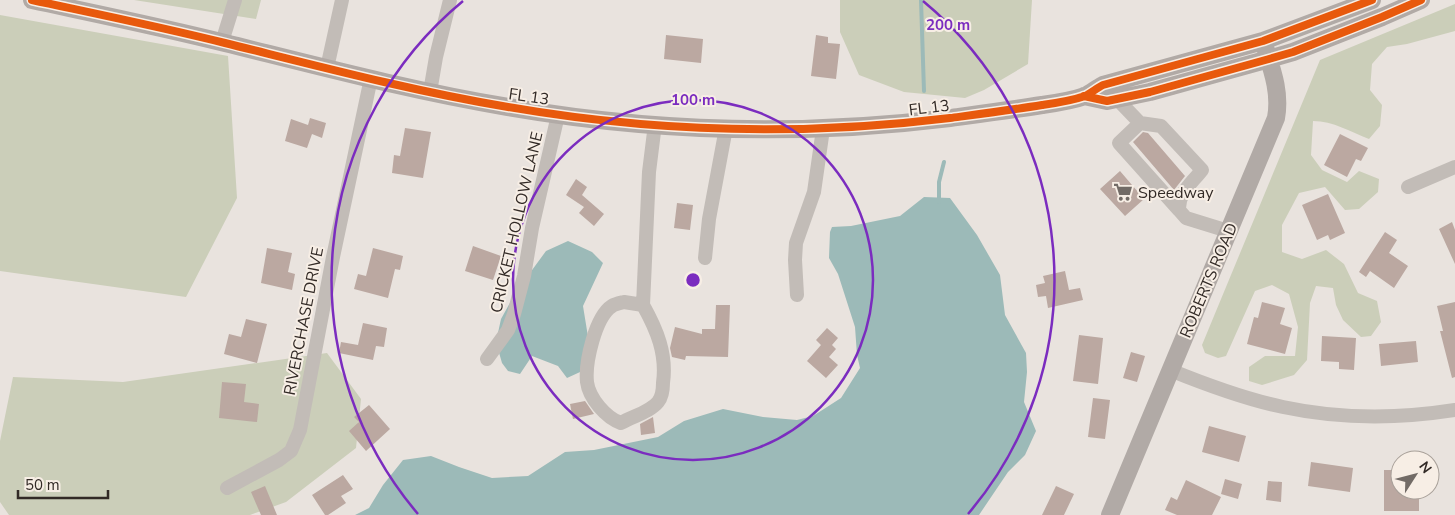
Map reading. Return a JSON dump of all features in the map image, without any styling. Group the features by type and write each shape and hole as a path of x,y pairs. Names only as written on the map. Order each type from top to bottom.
{"main road":[{"name":"FL 13","path":"32,0 222,42 430,92 510,108 558,115 655,124 726,128 822,129 896,124 987,114 1084,96"},
{"path":"1084,96 1104,85 1263,41 1372,0"},
{"path":"1084,96 1107,101 1269,59 1293,52 1373,21 1421,0"},
{"name":"ROBERTS ROAD","path":"1110,515 1276,118 1278,90 1263,41"}],"street":[{"path":"222,42 235,0"},
{"path":"327,68 342,0"},
{"path":"430,92 436,57 450,0"},
{"name":"RIVERCHASE DRIVE","path":"227,488 279,460 291,451 300,430 333,257 371,78"},
{"path":"1117,99 1140,123 1161,126 1202,170 1181,195 1179,210"},
{"name":"CRICKET HOLLOW LANE","path":"486,359 508,330 514,314 524,276 532,228 558,115"},
{"path":"1140,123 1118,143 1186,218 1228,231"},
{"path":"643,305 624,302 612,306 602,317 593,341 588,369 588,383 592,394 602,410 614,420 621,422 636,414 647,412 659,401 663,390 664,352 643,305 649,172 655,124"},
{"path":"706,258 709,219 726,128"},
{"path":"797,295 796,243 814,192 822,129"},
{"path":"1408,187 1455,168"},
{"path":"1170,370 1241,396 1316,413 1407,416 1455,410"}],"green space":[{"path":"134,0 261,0 256,19"},
{"path":"840,0 1032,0 1028,64 984,90 965,98 904,92 859,75 840,32"},
{"path":"1455,4 1455,31 1407,44 1387,47 1372,64 1370,90 1382,105 1380,126 1369,139 1335,125 1313,121 1311,155 1322,170 1347,182 1359,171 1379,179 1378,192 1359,209 1345,210 1325,187 1299,193 1282,225 1282,252 1302,259 1326,250 1344,264 1358,293 1377,301 1381,322 1371,336 1361,337 1343,320 1336,305 1333,288 1316,286 1310,303 1307,360 1294,375 1262,385 1249,381 1249,367 1265,356 1295,356 1298,327 1289,294 1272,285 1255,291 1226,356 1218,358 1205,353 1202,345 1320,60"},
{"path":"0,15 228,56 237,198 186,297 0,271"},
{"path":"327,353 361,399 356,448 286,502 250,515 9,515 0,502 0,441 13,377 123,382"}],"water":[{"path":"924,197 950,198 977,235 1000,275 1005,315 1026,353 1027,372 1024,402 1036,431 1025,455 1008,472 979,515 355,515 369,508 383,485 403,460 431,456 492,478 528,476 565,452 594,450 658,437 684,421 723,409 763,417 797,420 813,416 841,398 860,368 855,327 838,274 829,258 830,232 832,227 851,226 900,216"},
{"path":"568,241 592,252 603,263 583,306 591,367 567,378 558,366 532,356 520,374 508,371 502,363 496,342 501,319 516,292 546,251"}],"building":[{"path":"666,35 703,39 701,63 664,59"},
{"path":"816,35 828,37 828,43 840,44 836,79 811,76"},
{"path":"310,118 326,123 322,138 312,134 307,148 285,141 291,119 308,125"},
{"path":"405,128 431,132 423,178 392,173 394,155 400,156"},
{"path":"1143,132 1148,133 1185,176 1174,190 1133,142"},
{"path":"1340,134 1368,148 1361,161 1356,159 1347,177 1324,165"},
{"path":"1120,171 1144,199 1125,216 1100,189"},
{"path":"576,179 587,187 582,195 604,214 594,226 579,213 584,207 566,195"},
{"path":"1328,194 1345,233 1330,240 1328,235 1317,240 1302,205"},
{"path":"677,203 693,205 690,230 674,228"},
{"path":"1452,222 1455,230 1455,264 1439,229"},
{"path":"1385,232 1397,240 1389,253 1408,266 1394,288 1370,271 1366,277 1359,272"},
{"path":"473,246 501,256 493,280 465,271"},
{"path":"267,248 292,253 288,272 295,274 292,290 261,283"},
{"path":"373,248 403,256 400,270 395,269 388,298 354,289 358,274 366,276"},
{"path":"1065,271 1069,290 1080,288 1083,300 1048,308 1046,296 1038,297 1036,285 1045,283 1043,276"},
{"path":"1262,302 1285,308 1280,324 1292,328 1285,354 1247,344 1254,317 1258,318"},
{"path":"1455,302 1455,377 1452,378 1440,331 1443,331 1437,306"},
{"path":"716,305 730,305 728,357 686,356 685,360 672,357 670,348 675,327 702,334 702,329 715,329"},
{"path":"246,319 267,324 257,363 224,354 229,334 241,337"},
{"path":"363,323 387,328 384,347 376,346 373,360 339,353 341,342 358,345"},
{"path":"827,328 838,338 832,345 836,349 829,357 838,365 826,378 807,361 821,345 816,340"},
{"path":"1079,335 1103,338 1098,384 1073,381"},
{"path":"1322,336 1356,338 1354,370 1339,369 1339,362 1321,361"},
{"path":"1416,341 1418,362 1381,366 1379,344"},
{"path":"1131,352 1145,356 1137,382 1123,378"},
{"path":"222,382 246,384 244,402 259,404 257,422 219,418"},
{"path":"1093,398 1110,400 1105,439 1088,437"},
{"path":"585,401 594,414 573,419 570,404"},
{"path":"369,405 390,429 366,451 349,431 359,422 354,417"},
{"path":"653,417 655,433 641,435 640,424"},
{"path":"1209,426 1246,436 1239,462 1202,452"},
{"path":"1311,462 1353,468 1350,492 1308,486"},
{"path":"1384,470 1390,470 1390,500 1419,500 1419,511 1384,511"},
{"path":"343,475 353,489 341,496 346,503 325,515 312,495"},
{"path":"1225,479 1242,484 1238,499 1221,494"},
{"path":"1186,480 1221,497 1212,515 1177,515 1165,510 1171,497 1177,500"},
{"path":"1268,481 1282,482 1281,502 1266,500"},
{"path":"265,486 277,515 261,515 251,492"},
{"path":"1056,486 1074,494 1064,515 1042,515"}],"waterway":[{"path":"921,0 924,91"},
{"path":"939,202 939,182 944,162"}],"cycle path":[{"path":"32,0 472,101 618,122 729,129 784,129 895,124 1069,101 1085,96 1103,85 1263,41 1372,0"},
{"path":"1084,96 1107,101 1150,92 1269,59 1293,52 1421,0"}],"place":[{"name":"Speedway","path":"1123,192"}]}
